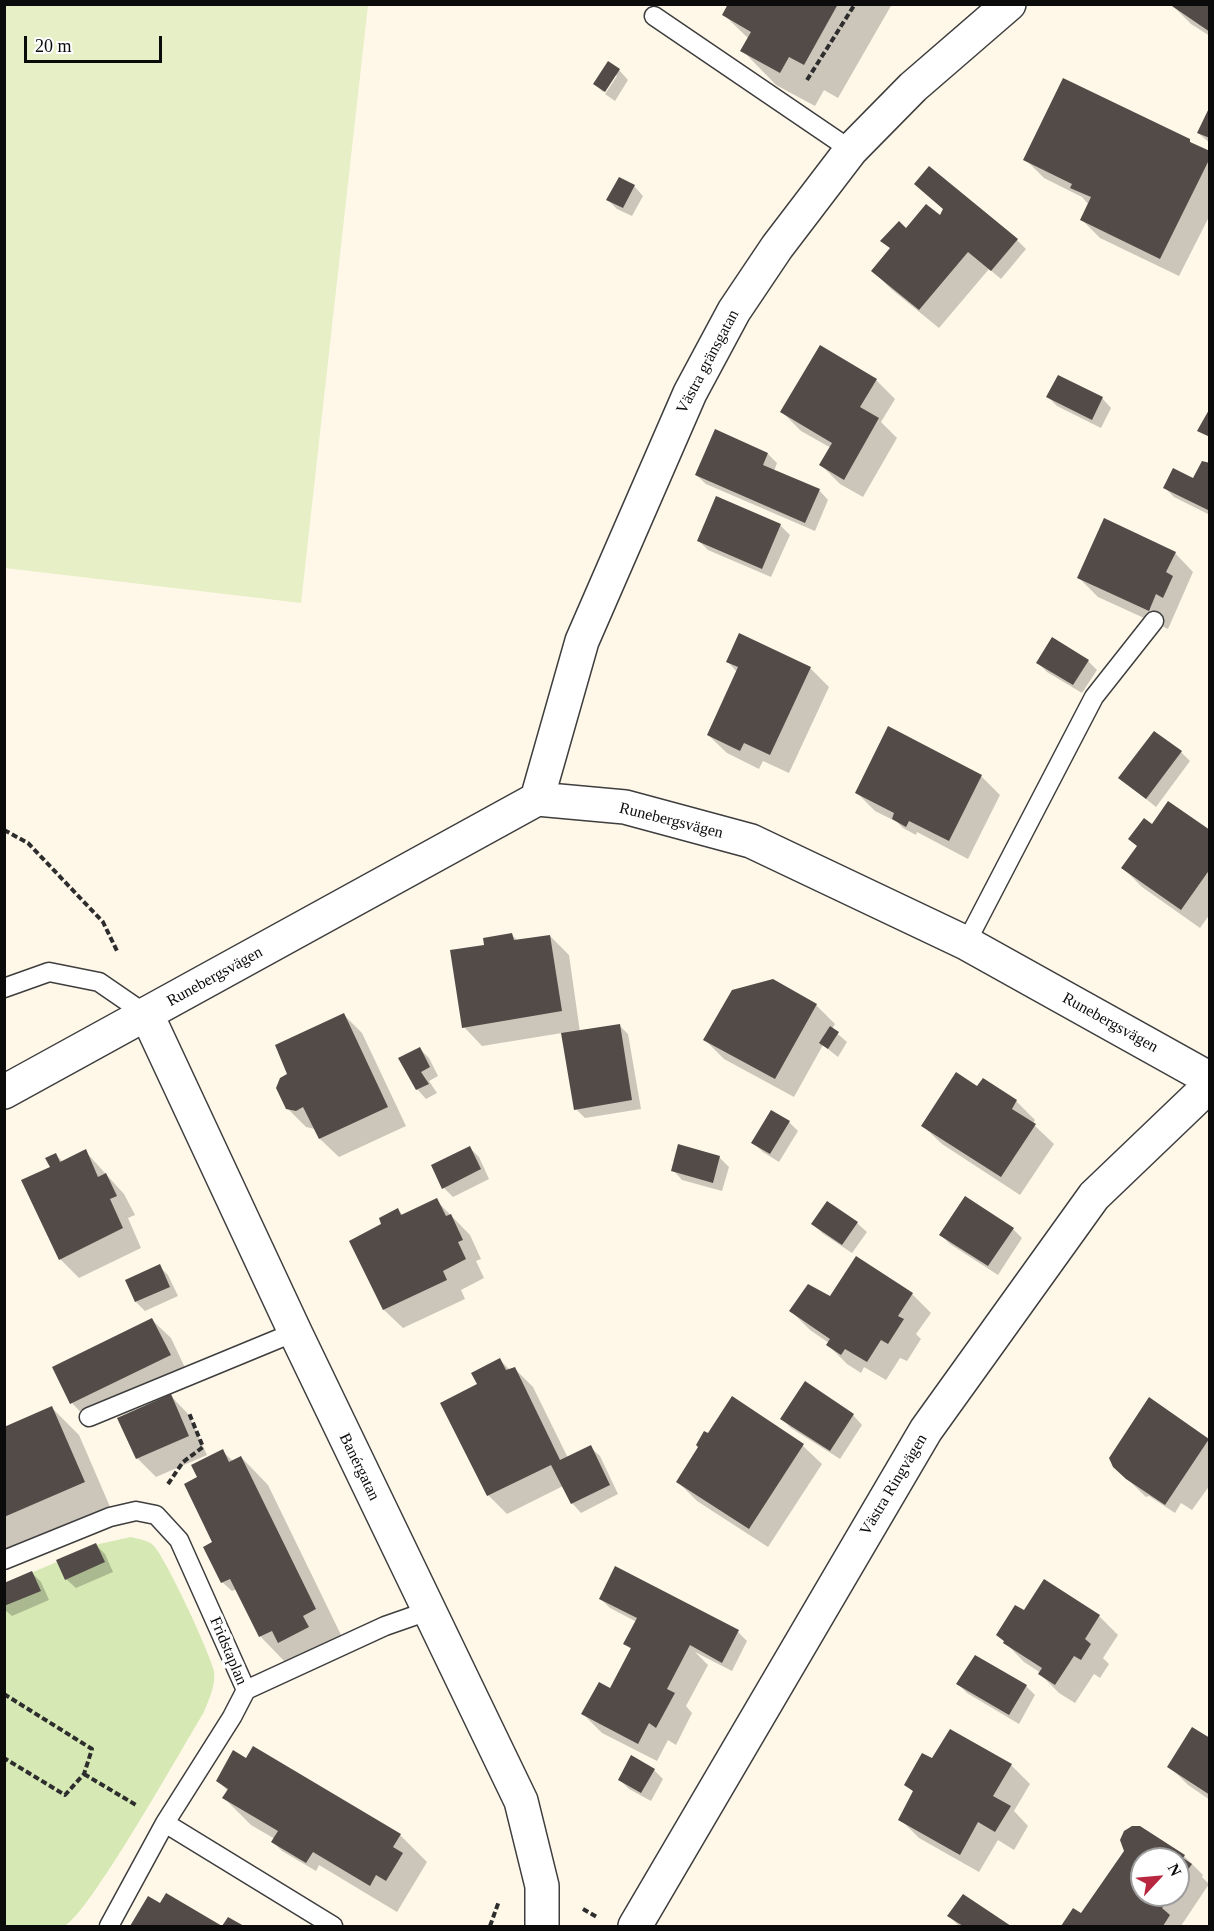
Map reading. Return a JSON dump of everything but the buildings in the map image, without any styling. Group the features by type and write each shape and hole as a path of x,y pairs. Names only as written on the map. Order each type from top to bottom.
{"street":[{"name":"Västra gränsgatan","path":"537,799 582,641 690,393 734,311 777,247 850,150 913,87 1009,4"},
{"name":"Runebergsvägen","path":"4,1092 537,799 625,807 751,841 966,943 1209,1078"},
{"name":"Banérgatan","path":"147,1015 295,1332 521,1801 542,1886 542,1926"},
{"name":"Västra Ringvägen","path":"635,1926 926,1430 1094,1196 1209,1085"}],"lane":[{"path":"654,16 850,150"},
{"path":"966,943 1094,698 1154,621"},
{"path":"4,988 49,972 99,982 147,1015"},
{"path":"89,1417 295,1332"},
{"path":"4,1560 110,1517 136,1511 156,1515"},
{"name":"Fridstaplan","path":"109,1926 165,1823 232,1717 246,1690 179,1540 156,1515"},
{"path":"246,1690 385,1626 428,1611"},
{"path":"165,1823 333,1926"}],"path":[{"path":"789,108 855,4"},
{"path":"4,830 28,843 103,922 147,1015"},
{"path":"156,1515 165,1488 183,1462 203,1447 176,1381"},
{"path":"4,1694 92,1749 84,1774 65,1795 4,1758"},
{"path":"84,1774 165,1823"}],"green space":[{"path":"5,4 368,5 301,603 5,568"},
{"path":"131,1537 153,1545 177,1585 211,1661 214,1671 212,1692 204,1712 136,1828 76,1916 60,1927 5,1926 5,1584 99,1544"}]}
